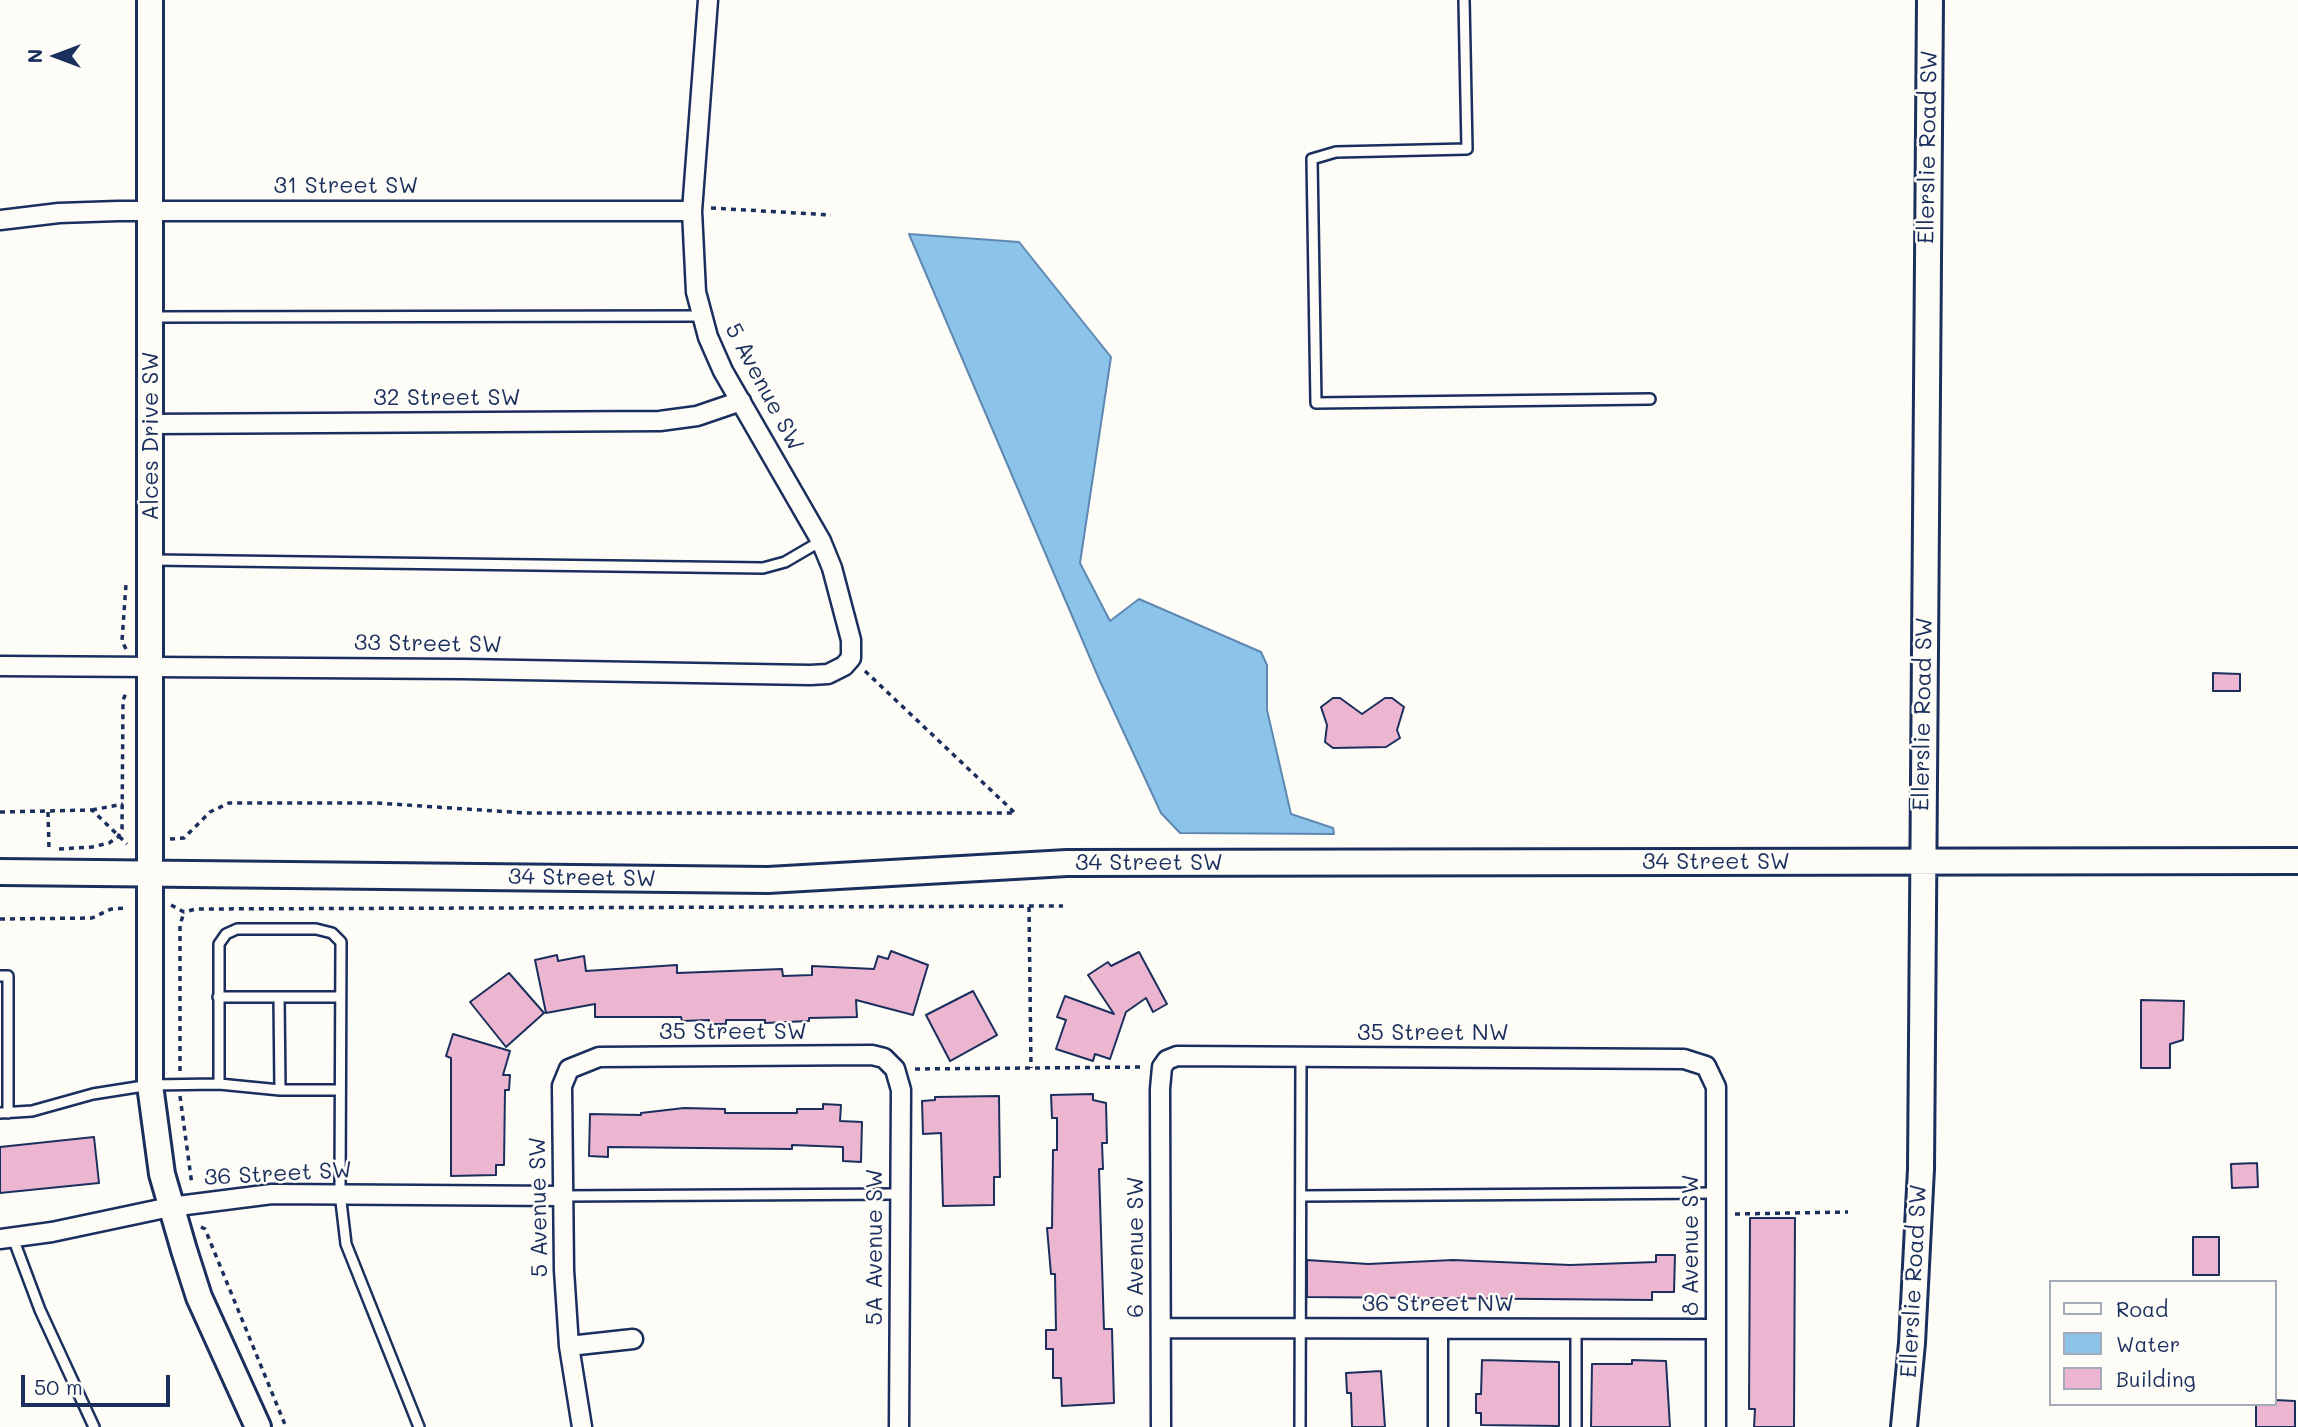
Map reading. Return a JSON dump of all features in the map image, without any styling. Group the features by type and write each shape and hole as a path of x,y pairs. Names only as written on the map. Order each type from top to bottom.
{"main road":[{"name":"Alces Drive SW","path":"150,0 150,1085 162,1174 170,1206 199,1297 258,1427"},
{"name":"Ellerslie Road SW","path":"1904,1427 1912,1343 1921,1170 1930,0"},
{"name":"34 Street SW","path":"0,872 768,880 1067,863 2298,862"}],"street":[{"name":"5 Avenue SW","path":"708,0 692,209 692,261 701,316 719,362 821,541 846,617 850,658"},
{"name":"31 Street SW","path":"0,220 59,213 150,211 692,209"},
{"name":"32 Street SW","path":"151,424 660,421 698,416 741,401"},
{"name":"33 Street SW","path":"0,666 463,668 810,676 839,670 850,658"},
{"name":"35 Street SW","path":"569,1069 599,1057 872,1055 884,1058 895,1069"},
{"name":"35 Street NW","path":"1162,1067 1167,1060 1177,1056 1684,1059 1706,1066"},
{"name":"8 Avenue SW","path":"1706,1066 1716,1087 1716,1427"},
{"name":"6 Avenue SW","path":"1161,1427 1162,1067"},
{"name":"5 Avenue SW","path":"569,1069 562,1086 562,1196 569,1346 582,1427"},
{"name":"5A Avenue SW","path":"895,1069 901,1090 899,1427"},
{"name":"36 Street SW","path":"6,1239 170,1206 245,1196 340,1193 562,1196"},
{"name":"36 Street NW","path":"1161,1328 1716,1329"},
{"path":"1438,1329 1438,1427"},
{"path":"569,1346 633,1339"}],"lane":[{"path":"1464,0 1467,149 1336,152 1312,159 1316,403 1650,399"},
{"path":"150,317 701,316"},
{"path":"151,560 763,568 785,562 821,541"},
{"path":"219,1084 219,944 226,934 237,929 316,929 332,933 341,942 340,1193 346,1244 419,1427"},
{"path":"0,976 8,976 4,1113 32,1111 93,1094 150,1085 219,1084 280,1090 340,1090"},
{"path":"218,997 340,997"},
{"path":"279,997 280,1090"},
{"path":"1300,1427 1301,1057"},
{"path":"1302,1196 1716,1193"},
{"path":"562,1196 899,1194"},
{"path":"6,1239 94,1427"},
{"path":"1576,1329 1576,1427"}],"path":[{"path":"692,209 831,215"},
{"path":"184,838 210,813 229,803 377,803 524,813 1016,813 850,658"},
{"path":"48,812 49,849 92,847 118,838 124,825 123,700 127,690"},
{"path":"0,812 92,810 123,804"},
{"path":"92,810 125,844"},
{"path":"173,905 184,912 210,909 1063,906"},
{"path":"1028,907 1031,1068"},
{"path":"0,919 92,918 111,909"},
{"path":"180,1069 180,925 184,912"},
{"path":"895,1069 1162,1067"},
{"path":"181,1103 192,1183"},
{"path":"1716,1214 1848,1212"},
{"path":"201,1228 205,1229 286,1427"}],"water":[{"path":"909,234 1019,242 1111,357 1080,563 1110,621 1139,599 1261,652 1267,665 1267,710 1291,814 1333,828 1334,834 1180,833 1161,813 1099,679"}],"building":[{"path":"2213,673 2240,674 2240,691 2213,691"},
{"path":"1333,698 1340,698 1362,714 1385,698 1392,698 1404,707 1397,730 1400,738 1386,747 1333,748 1325,742 1327,725 1321,707"},
{"path":"891,951 928,965 913,1015 856,1000 857,1017 809,1018 809,1021 765,1023 765,1020 726,1020 726,1024 709,1024 709,1020 682,1021 681,1017 595,1017 595,1004 546,1013 535,960 557,955 558,961 584,956 586,971 677,965 677,973 782,969 783,976 812,975 812,966 874,969 878,956 888,959"},
{"path":"1139,952 1167,1004 1153,1012 1146,998 1126,1012 1110,1059 1095,1054 1093,1061 1056,1049 1066,1020 1057,1017 1065,996 1114,1014 1088,975 1108,962 1111,966"},
{"path":"509,973 544,1013 506,1047 470,1002"},
{"path":"973,991 997,1035 950,1061 926,1015"},
{"path":"2141,1000 2184,1001 2183,1040 2170,1044 2170,1068 2141,1068"},
{"path":"453,1034 510,1051 503,1075 510,1075 509,1090 505,1090 504,1165 496,1165 496,1175 451,1176 451,1058 446,1056"},
{"path":"1093,1094 1093,1100 1106,1103 1107,1143 1102,1143 1103,1169 1099,1169 1104,1329 1112,1329 1114,1403 1062,1406 1061,1378 1053,1378 1053,1349 1046,1349 1046,1330 1056,1330 1055,1274 1051,1274 1047,1228 1052,1228 1053,1150 1057,1150 1057,1118 1052,1118 1051,1095"},
{"path":"999,1096 1000,1177 994,1177 994,1205 943,1206 941,1133 923,1134 922,1101 935,1100 935,1097"},
{"path":"823,1104 841,1105 840,1121 862,1122 861,1162 843,1161 843,1147 792,1145 792,1149 608,1147 608,1157 589,1156 590,1114 641,1115 684,1108 725,1109 725,1113 797,1113 797,1109 823,1109"},
{"path":"94,1137 99,1183 0,1193 0,1147"},
{"path":"2257,1163 2258,1187 2232,1188 2231,1164"},
{"path":"1750,1218 1795,1218 1794,1427 1754,1427 1755,1409 1749,1409"},
{"path":"2193,1237 2219,1237 2219,1275 2193,1275"},
{"path":"1656,1255 1675,1255 1674,1292 1652,1292 1652,1300 1307,1297 1307,1260 1368,1264 1453,1260 1570,1265 1656,1262"},
{"path":"1482,1360 1559,1362 1559,1426 1481,1425 1481,1413 1476,1413 1476,1394 1481,1394"},
{"path":"1632,1360 1666,1361 1670,1427 1591,1427 1592,1364 1632,1364"},
{"path":"1381,1371 1385,1427 1352,1427 1351,1393 1347,1393 1346,1373"},
{"path":"2277,1400 2295,1401 2295,1427 2256,1427 2256,1406 2277,1406"}]}
